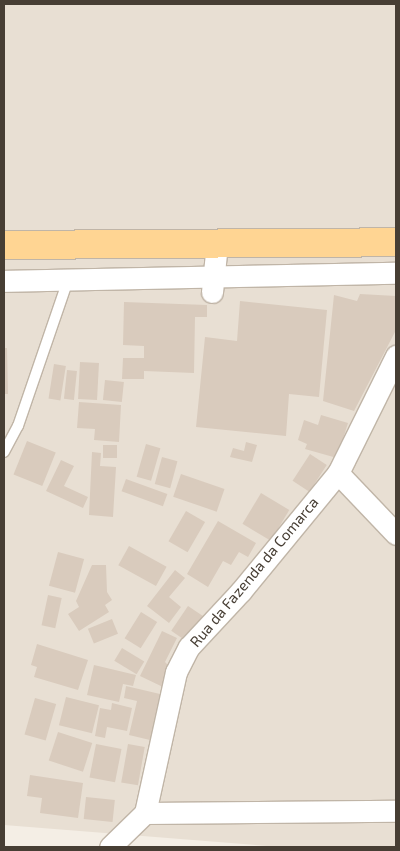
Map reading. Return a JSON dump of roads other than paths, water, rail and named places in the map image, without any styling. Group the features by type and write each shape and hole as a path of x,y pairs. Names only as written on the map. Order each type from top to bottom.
{"main road":[{"path":"4,245 396,242"}],"street":[{"path":"212,284 217,244"},
{"path":"93,280 97,245"},
{"path":"4,281 93,280 212,284 396,273"},
{"name":"Rua da Fazenda da Comarca","path":"145,813 176,672 189,647 241,591 338,473 396,356"},
{"path":"338,473 396,534"},
{"path":"110,847 145,813 396,811"}],"lane":[{"path":"4,452 18,426 68,280"}]}
